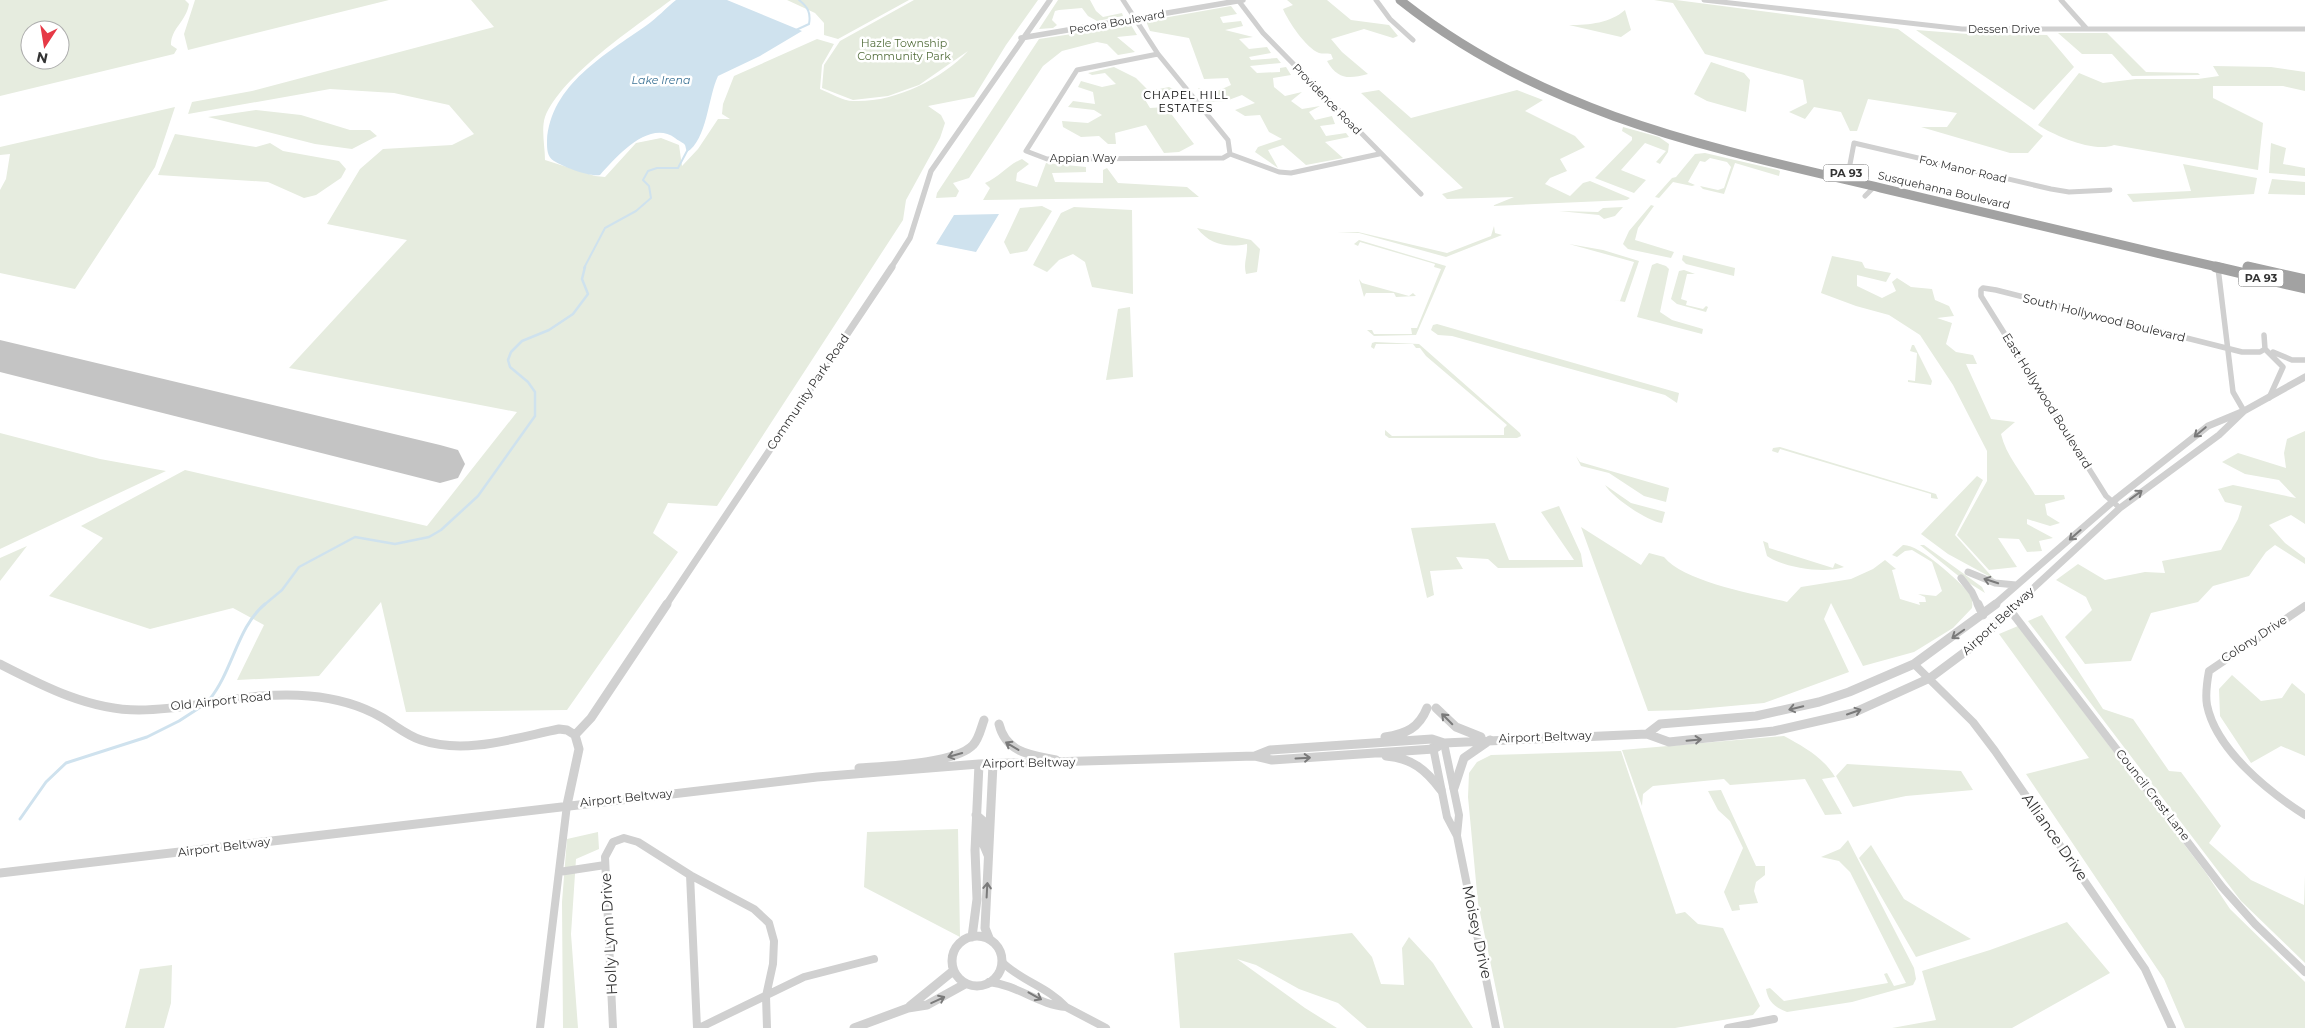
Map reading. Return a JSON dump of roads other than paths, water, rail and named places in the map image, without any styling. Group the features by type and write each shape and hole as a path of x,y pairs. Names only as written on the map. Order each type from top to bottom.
{"highway":[{"name":"Susquehanna Boulevard","path":"1400,0 1461,44 1503,68 1597,111 1710,147 1847,177 2304,286"},
{"name":"Susquehanna Boulevard","path":"1413,0 1441,22 1497,57 1580,97 1694,136 1847,177 1874,187 2218,268 2304,286"},
{"path":"2259,277 2305,296"}],"street":[{"name":"Community Park Road","path":"575,735 596,710 905,247 917,222 925,182 931,171 1021,38 1050,0"},
{"path":"1123,0 1158,54 1228,140 1230,154 1279,172 1290,174 1379,154"},
{"name":"Pecora Boulevard","path":"1021,38 1135,20 1240,0"},
{"name":"Providence Road","path":"1240,0 1263,33 1379,154 1421,194"},
{"path":"1376,0 1390,19 1413,40"},
{"name":"Dessen Drive","path":"1704,0 1962,29 2305,29"},
{"path":"2061,0 2086,28"},
{"name":"Appian Way","path":"1158,54 1077,70 1026,151 1047,159 1223,158 1230,154"},
{"name":"Fox Manor Road","path":"1847,177 1854,143 2051,189 2069,192 2110,190"},
{"path":"1865,196 1874,187"},
{"path":"2218,268 2232,392 2244,411"},
{"name":"South Hollywood Boulevard","path":"1980,290 1983,288 1996,290 2242,352 2260,352 2265,346"},
{"name":"East Hollywood Boulevard","path":"1980,290 1981,296 2106,496 2120,508"},
{"path":"2264,335 2265,346 2283,367 2269,398"},
{"path":"2265,346 2281,357 2305,360"},
{"name":"Airport Beltway","path":"1647,734 1660,724 1756,716 1819,702 1849,692 1914,664 1983,615 2112,502 2208,426 2244,411 2305,378"},
{"name":"Airport Beltway","path":"1255,756 1270,750 1432,739 1444,743 1491,739 1647,734 1669,742 1774,731 1853,713 1930,678 1973,646 2064,558 2120,508 2219,435 2244,411"},
{"path":"1968,572 1995,583 2016,585"},
{"path":"1961,578 1976,599 1983,615"},
{"name":"Colony Drive","path":"2305,606 2221,660 2209,671 2206,696 2209,712 2217,730 2240,759 2270,791 2305,815"},
{"name":"Council Crest Lane","path":"2010,610 2222,887 2255,924 2305,972"},
{"name":"Old Airport Road","path":"0,664 66,694 116,708 140,710 253,697 308,696 357,707 380,716 421,740 440,744 490,742 559,729 567,730 575,735"},
{"name":"Alliance Drive","path":"1914,664 1973,722 2145,969 2172,1028"},
{"path":"1348,744 1407,734 1420,723 1431,708 1456,728 1468,734 1491,739"},
{"path":"817,777 842,769 929,760 966,752 974,744 984,720"},
{"path":"999,724 1000,735 1006,745 1028,754 1072,763"},
{"path":"540,1028 567,805 579,749 575,735"},
{"name":"Moisey Drive","path":"1432,739 1447,817 1457,836 1496,1028"},
{"path":"1454,788 1464,758 1491,739"},
{"name":"Airport Beltway","path":"0,873 817,777 979,764 1072,763 1255,756 1272,760 1347,756 1434,749 1444,743"},
{"name":"Moisey Drive","path":"1444,743 1459,815 1457,836"},
{"path":"1347,756 1393,756 1410,759 1422,766 1442,790"},
{"path":"972,937 977,899 976,815 979,764"},
{"path":"993,764 985,928 989,938 998,946 1002,962 1016,976 1058,996 1066,1006 1106,1028"},
{"path":"976,815 983,821 984,850 988,855"},
{"name":"Holly Lynn Drive","path":"613,1028 605,865 608,849 613,842 624,838 638,842 690,875"},
{"path":"559,872 605,865"},
{"path":"690,875 754,909 769,923 774,941 773,964 766,996 767,1028"},
{"path":"690,875 698,1028 804,977 874,959"},
{"path":"989,938 972,937 961,942 954,953 953,971 956,977 965,984 977,986 989,982 1007,984 1054,1006 1066,1006"},
{"path":"989,982 998,973 1002,962"},
{"path":"908,1008 953,971"},
{"path":"854,1028 908,1008 928,1005 965,984"},
{"path":"1728,1028 1774,1019"}],"water":[{"name":"Lake Irena","path":"676,0 727,0 802,31 760,56 718,76 699,138 687,152 684,144 675,138 665,133 655,133 644,137 624,150 600,175 577,171 552,159 548,152 547,144 550,121 558,103 569,87 598,60 651,22"},
{"path":"999,214 976,252 936,244 954,215"}],"waterway":[{"path":"796,30 809,24 810,20 808,10 799,0"},
{"path":"584,268 605,228 636,211 651,198 649,186 643,180 648,171 657,168 678,168 687,151"},
{"path":"264,605 282,590 299,567 355,537 395,544 429,537 441,530 478,496 535,416 535,392 528,382 510,367 508,360 511,352 522,341 549,330 573,314 588,294 582,279 585,267"},
{"path":"209,700 224,676 241,637 264,605"},
{"path":"20,819 46,782 66,763 147,737 179,721 199,708"}],"district":[{"name":"CHAPEL HILL ESTATES","path":"1186,101"}],"park label":[{"name":"Hazle Township Community Park","path":"904,49"}]}
